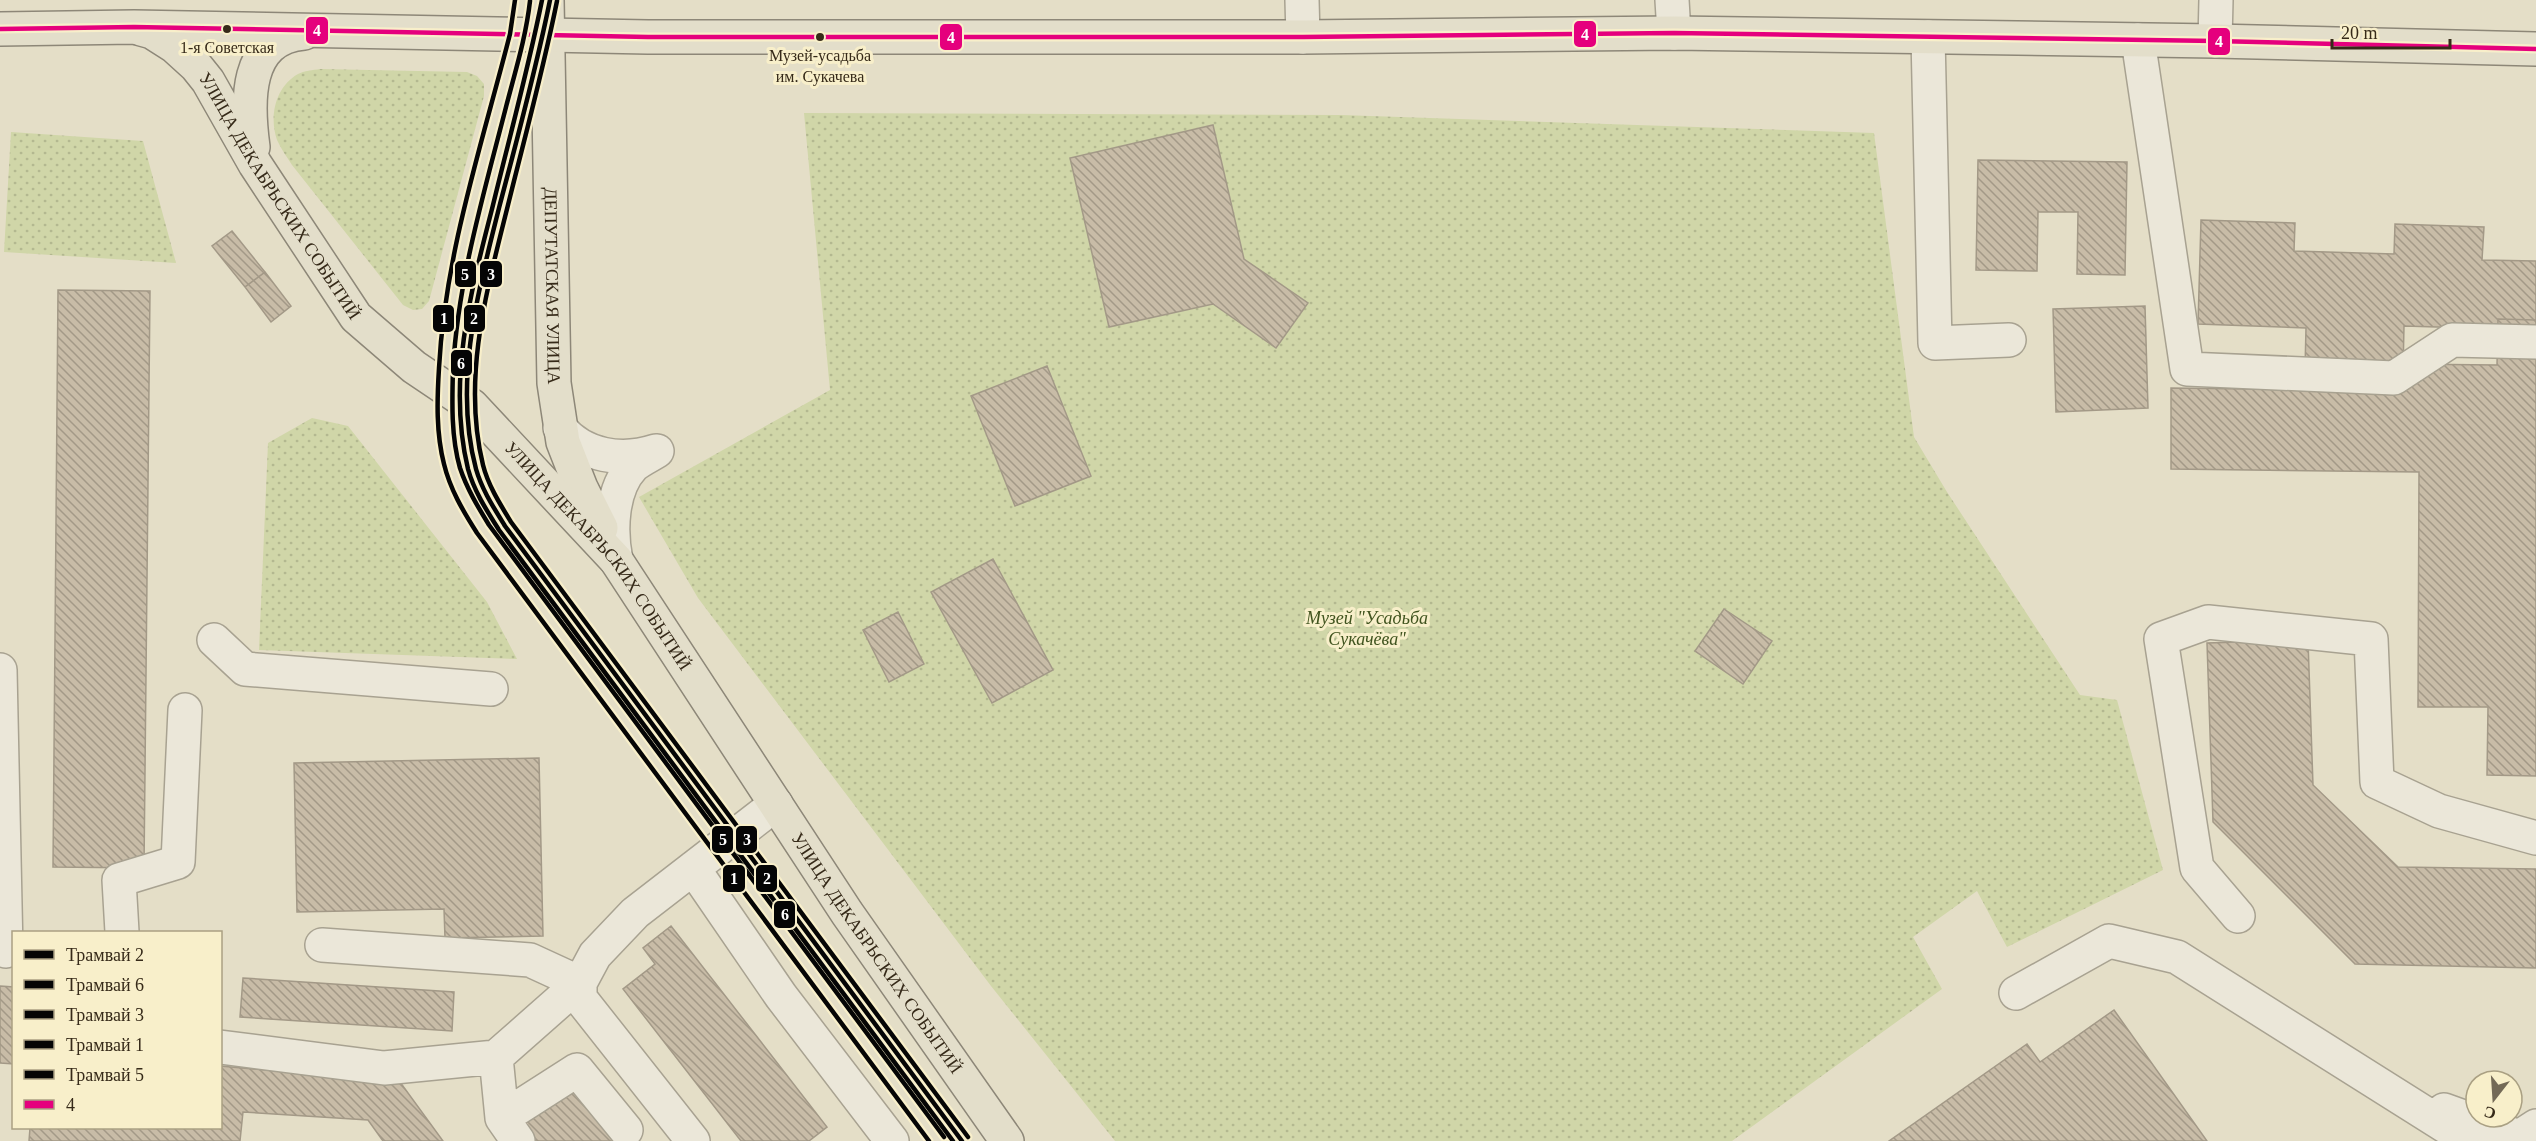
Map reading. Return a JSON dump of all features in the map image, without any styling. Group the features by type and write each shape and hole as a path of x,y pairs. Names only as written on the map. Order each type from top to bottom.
{"main road":[{"name":"ДЕПУТАТСКАЯ УЛИЦА","path":"547,0 554,383 560,428 569,461 616,560"},
{"path":"0,29 134,27 549,35 1303,37 1674,33 2215,41 2536,49"},
{"name":"УЛИЦА ДЕКАБРЬСКИХ СОБЫТИЙ","path":"134,27 162,38 196,66 221,100 255,164 356,316 414,367 472,406 616,560 847,913 1007,1141"},
{"path":"255,164 249,103 254,74 260,59 272,44 289,36 325,31"}],"street":[{"path":"1302,0 1303,37"},
{"path":"1672,0 1674,33"},
{"path":"2215,41 2216,0"},
{"path":"1928,37 1935,343 2009,340"},
{"path":"2138,40 2187,369 2394,378 2452,340 2536,342"},
{"path":"560,428 580,447 604,455 631,456 657,451 633,467 620,488 613,526 616,560"},
{"path":"2238,916 2197,868 2162,639 2208,622 2371,639 2377,782 2439,812 2536,838"},
{"path":"214,640 245,669 491,689"},
{"path":"0,670 6,951"},
{"path":"122,931 119,880 178,862 185,710"},
{"path":"222,1047 384,1068 496,1057 580,983 595,955 635,913 776,804"},
{"path":"693,868 781,996 892,1141"},
{"path":"2016,993 2109,941 2177,957 2469,1141"},
{"path":"322,945 530,960 580,983"},
{"path":"580,983 580,998 693,1141"},
{"path":"496,1057 510,1130"},
{"path":"510,1130 577,1071 626,1130"},
{"path":"2372,1078 2460,1117 2519,1137 2536,1126"}],"green space":[{"path":"320,69 467,72 477,76 484,84 484,96 429,301 422,309 413,310 403,305 292,165 277,140 274,112 279,95 290,80 298,74"},
{"name":"Музей \"Усадьба Сукачёва\"","path":"804,113 1341,115 1874,133 1914,437 1947,492 2080,695 2117,700 2163,870 2007,947 1977,891 1913,937 1942,989 1732,1141 1115,1141 991,986 698,598 639,497 830,390"},
{"path":"11,132 143,141 176,263 4,252"},
{"path":"312,418 348,426 487,602 517,659 259,650 268,443"}],"building":[{"path":"1213,125 1244,259 1308,303 1276,348 1213,304 1109,327 1070,158"},
{"path":"1978,160 2127,162 2125,275 2077,274 2078,212 2038,212 2037,271 1976,270"},
{"path":"2201,220 2295,223 2294,251 2394,254 2395,224 2484,227 2482,260 2536,261 2536,330 2404,326 2403,372 2305,369 2306,328 2198,324"},
{"path":"232,231 265,272 245,287 212,246"},
{"path":"265,272 291,306 271,322 245,287"},
{"path":"58,290 150,291 144,868 53,867"},
{"path":"2145,306 2148,408 2056,412 2053,309"},
{"path":"2498,319 2536,320 2536,776 2487,775 2488,707 2418,707 2419,472 2171,469 2171,388 2402,391 2402,364 2497,365"},
{"path":"1047,366 1091,476 1015,506 971,396"},
{"path":"993,559 1053,670 992,703 931,592"},
{"path":"1724,609 1772,641 1743,684 1695,651"},
{"path":"898,612 924,664 889,682 863,630"},
{"path":"2308,640 2313,785 2398,867 2536,869 2536,968 2355,964 2213,822 2207,643"},
{"path":"539,758 543,936 445,938 444,909 297,912 294,763"},
{"path":"671,926 827,1127 809,1141 741,1141 623,989 655,964 643,948"},
{"path":"243,978 454,992 452,1031 240,1017"},
{"path":"0,986 12,987 12,1064 0,1063"},
{"path":"2114,1010 2207,1141 1889,1141 2027,1044 2040,1062"},
{"path":"222,1066 400,1082 443,1141 383,1141 368,1120 243,1112 240,1141 29,1141 30,1129 222,1129"},
{"path":"572,1079 617,1141 535,1141 518,1117"}],"tram line":[{"name":"1","path":"515,0 510,34 466,200 443,325 438,380 438,416 441,452 453,491 477,533 929,1141"},
{"name":"6","path":"542,0 469,306 464,338 460,404 462,436 468,469 481,501 499,530 953,1141"},
{"name":"2","path":"550,0 476,305 471,338 467,404 476,469 489,499 505,526 962,1141"},
{"name":"5","path":"530,1 520,54 473,237 460,303 453,369 452,407 455,444 460,468 473,498 489,525 944,1137"},
{"name":"3","path":"557,1 540,79 491,272 479,336 475,401 477,433 485,472 511,522 968,1137"}],"transit line":[{"name":"4","path":"0,29 134,27 648,37 1303,37 1674,33 2215,41 2536,49"}],"place":[{"name":"1-я Советская","path":"227,29"},
{"name":"Музей-усадьба им. Сукачева","path":"820,37"}]}
